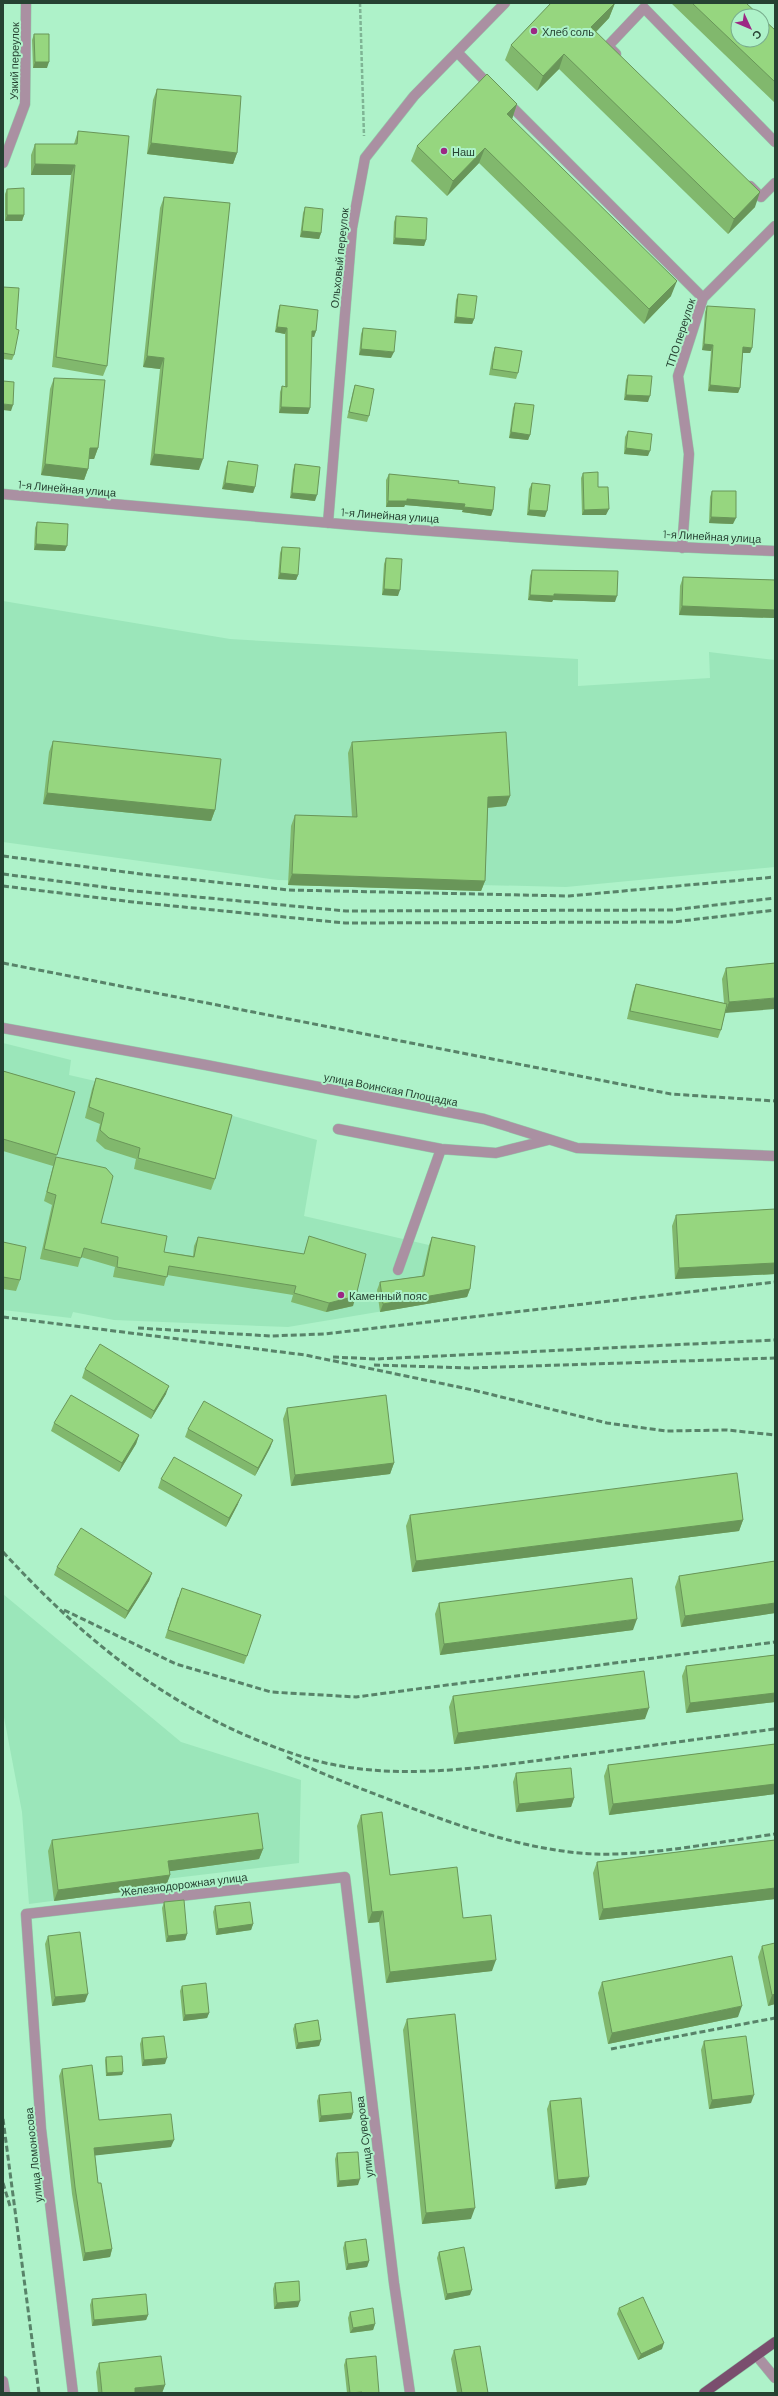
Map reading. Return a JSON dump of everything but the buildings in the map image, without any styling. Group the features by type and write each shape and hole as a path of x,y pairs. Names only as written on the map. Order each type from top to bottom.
{"main road":[{"path":"704,2393 775,2342"}],"street":[{"name":"Узкий переулок","path":"3,163 25,104 26,3"},
{"name":"Ольховый переулок","path":"328,523 352,228 365,158 414,96 505,3"},
{"path":"625,62 608,46 644,8 775,142"},
{"path":"457,52 704,298"},
{"path":"744,180 761,197 775,183"},
{"name":"ТПО переулок","path":"682,548 690,454 678,376 704,298 775,226"},
{"name":"1-я Линейная улица","path":"3,494 328,523 682,548 775,551"},
{"name":"улица Воинская Площадка","path":"3,1028 206,1065 484,1119 577,1148 775,1156"},
{"path":"338,1129 441,1149 496,1153 548,1140"},
{"path":"398,1270 441,1149"},
{"name":"Железнодорожная улица","path":"26,1914 344,1877"},
{"name":"улица Суворова","path":"344,1877 394,2282 410,2393"},
{"name":"улица Ломоносова","path":"26,1914 41,2129 73,2393"},
{"path":"756,2355 775,2378"},
{"path":"3,2381 5,2393"}],"path":[{"path":"360,3 365,158"}],"shaded area":[{"path":"3,601 230,639 578,659 578,686 710,678 709,652 775,660 775,867 566,887 278,880 3,842"},
{"path":"3,1043 71,1060 69,1075 174,1099 317,1140 304,1216 472,1255 467,1297 288,1327 114,1320 73,1312 71,1318 3,1310"},
{"path":"3,1594 181,1742 301,1780 299,1863 166,1879 166,1886 29,1904 22,1812 3,1712"}],"railway":[{"path":"3,856 141,874 289,890 569,896 775,877"},
{"path":"3,874 134,891 346,911 672,910 775,898"},
{"path":"3,886 133,902 345,923 673,922 775,910"},
{"path":"3,963 671,1094 775,1101"},
{"path":"138,1328 271,1336 324,1334 775,1282"},
{"path":"3,1317 305,1355 473,1390 607,1423 666,1431 727,1430 775,1435"},
{"path":"333,1357 376,1359 775,1340"},
{"path":"374,1365 470,1368 775,1358"},
{"path":"3,1552 59,1609 88,1635 117,1659 148,1681 215,1721 252,1738 296,1755 329,1764 368,1770 453,1770 538,1761 775,1729"},
{"path":"64,1610 176,1664 271,1692 356,1697 775,1642"},
{"path":"287,1757 339,1780 466,1828 517,1842 568,1852 594,1854 638,1853 684,1848 775,1834"},
{"path":"611,2049 775,2018"},
{"path":"3,2119 39,2393"},
{"path":"3,2183 10,2206"}],"place":[{"name":"Хлеб соль","path":"534,31"},
{"name":"Наш","path":"444,151"},
{"name":"Каменный пояс","path":"341,1295"}]}
